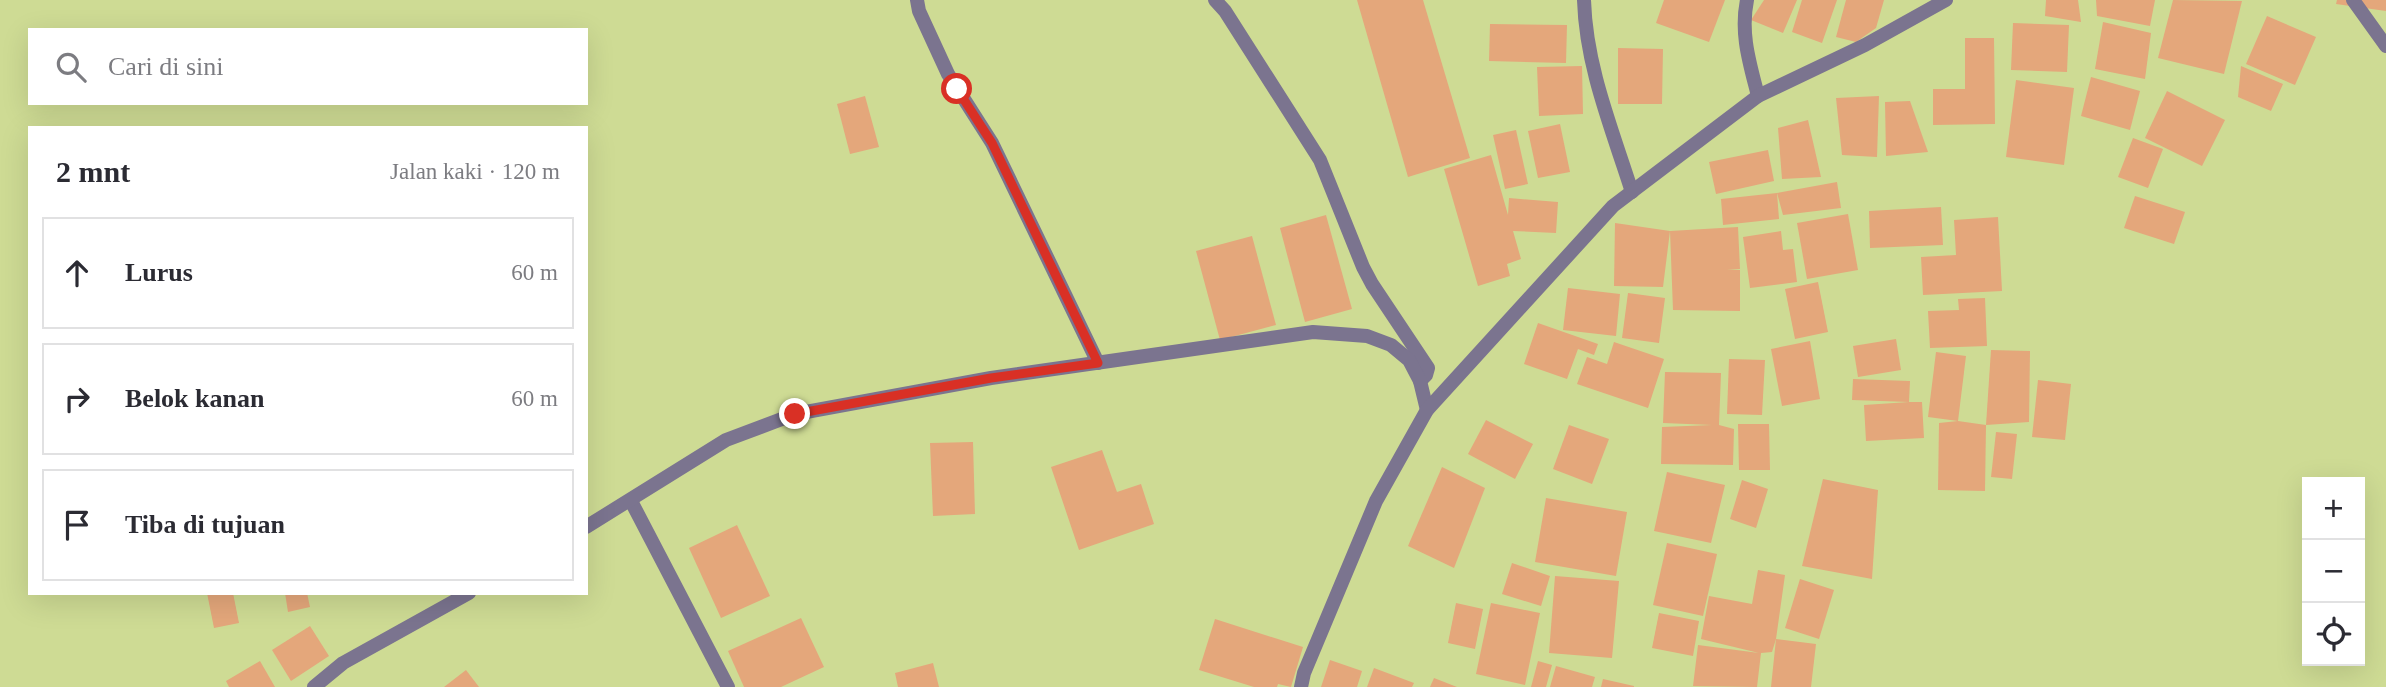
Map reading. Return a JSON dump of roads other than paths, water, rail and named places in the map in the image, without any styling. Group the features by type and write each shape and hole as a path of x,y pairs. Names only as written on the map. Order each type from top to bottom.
{"street":[{"path":"917,0 919,11 948,74 992,143 1098,363"},
{"path":"1215,0 1225,11 1320,160 1372,284 1428,368 1420,381"},
{"path":"1584,0 1588,47 1594,73 1632,192"},
{"path":"1746,0 1744,39 1758,96"},
{"path":"1301,687 1304,673 1376,501 1427,410 1613,206 1758,96 1865,45 1946,0"},
{"path":"2353,0 2386,46"},
{"path":"588,526 726,440 795,414 991,378 1313,332 1367,337 1391,345 1409,360 1420,381 1427,410"},
{"path":"631,501 728,687"},
{"path":"314,687 343,663 465,595"}]}
